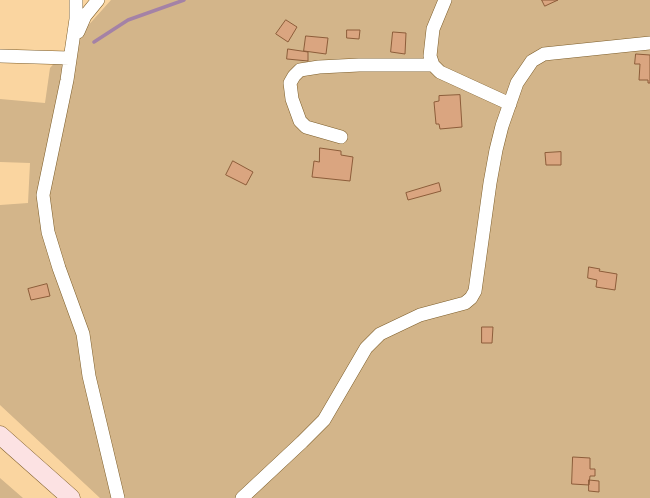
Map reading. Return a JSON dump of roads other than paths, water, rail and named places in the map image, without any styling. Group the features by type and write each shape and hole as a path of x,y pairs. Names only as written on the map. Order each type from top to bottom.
{"main road":[{"path":"0,435 72,498"}],"street":[{"path":"76,0 76,19 67,80 43,196 48,232 58,268 82,334 89,376 118,498"},
{"path":"70,52 80,25 85,16 98,0"},
{"path":"444,0 433,29 430,56 433,65 440,72 510,104"},
{"path":"242,498 324,420 366,348 380,334 420,315 465,303 471,298 475,291 496,150 517,83 532,60 544,54 650,43"},
{"path":"0,56 70,52"},
{"path":"341,137 306,127 300,121 292,99 290,83 300,70 320,67 359,65 433,65"}],"waterway":[{"path":"94,42 128,20 184,0"}]}
